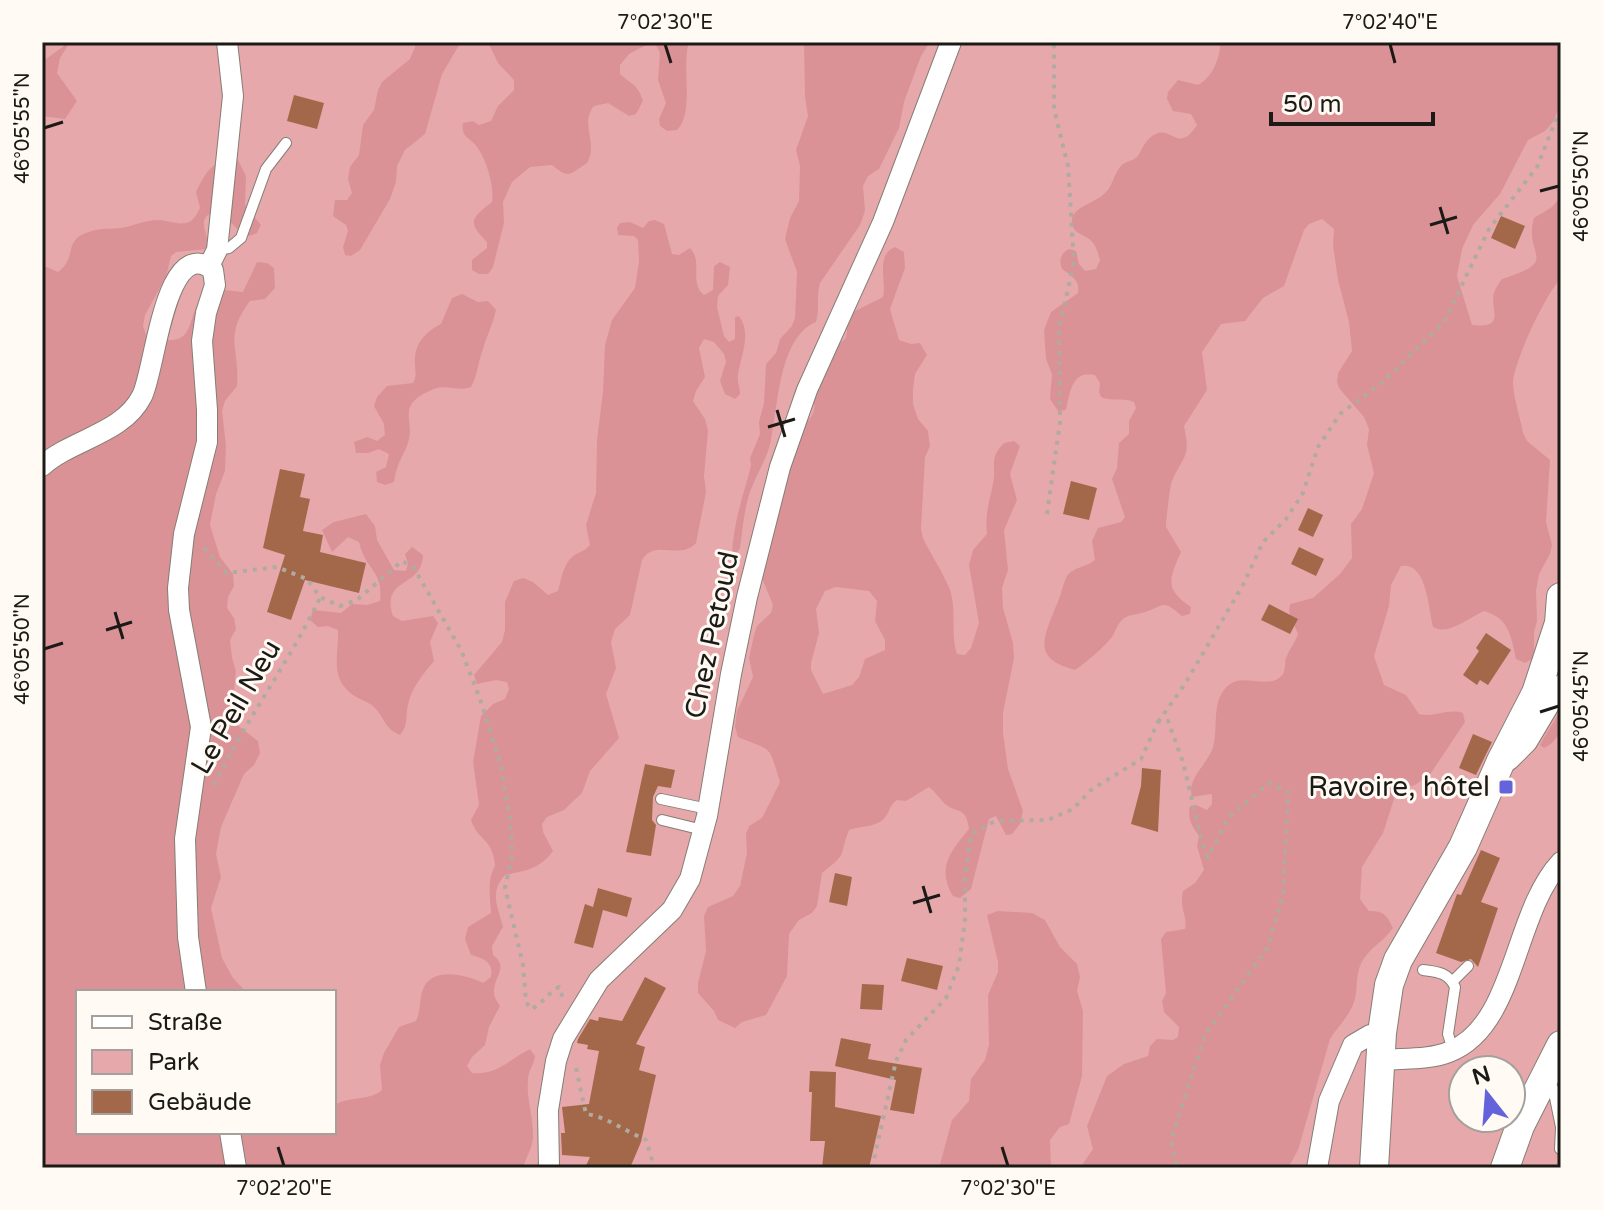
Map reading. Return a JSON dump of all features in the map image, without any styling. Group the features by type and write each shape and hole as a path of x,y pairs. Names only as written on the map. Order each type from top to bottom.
{"street":[{"path":"196,990 188,937 184,859 186,824 201,727 179,610 178,588 181,552 207,442 202,333 216,279 213,258 233,96 227,42"},
{"name":"Chez Petoud","path":"549,1168 548,1110 556,1061 569,1030 599,980 649,934 678,900 690,879 705,820 731,674 780,467 807,390 883,222 951,42"},
{"path":"42,466 111,427 138,404 146,389 167,298 175,279 189,266 213,258"},
{"path":"1374,1168 1389,985 1398,960 1463,847 1543,676 1559,623 1561,597"},
{"path":"1501,761 1511,760 1519,753 1561,685"},
{"path":"1317,1168 1329,1101 1353,1045 1370,1035 1382,1046 1435,1056 1453,1050 1476,1035 1494,1009 1544,883 1561,862"},
{"path":"1505,1168 1520,1126 1561,1045"},
{"path":"230,1134 236,1168"}],"lane":[{"path":"213,258 241,238 266,169 286,143"},
{"path":"661,799 705,820"},
{"path":"662,820 705,820"},
{"path":"1453,981 1468,966"},
{"path":"1423,970 1440,972 1453,981 1456,995 1448,1034 1453,1050"},
{"path":"1543,1078 1553,1088 1561,1127 1560,1149"}],"path":[{"path":"1047,514 1060,422 1059,328 1074,263 1068,166 1054,109 1054,42"},
{"path":"872,1168 896,1061 906,1040 946,998 959,965 971,834 995,821 1048,820 1073,809 1091,790 1141,759 1158,722 1185,684 1244,583 1263,542 1286,519 1303,493 1318,447 1340,414 1384,381 1444,322 1489,229 1537,167 1561,107"},
{"path":"189,514 205,550 227,573 277,567 307,579 320,597 340,606 357,600 402,561 414,568 461,650 500,762 510,818 512,855 505,888 507,909 523,965 526,1002 531,1009 559,987 567,1009 586,1114 601,1116 614,1126 646,1140 651,1168"},
{"name":"Le Peil Neu","path":"212,790 320,597"},
{"path":"1158,722 1168,721 1172,730 1208,857 1228,818 1269,783 1288,792 1283,896 1267,948 1205,1035 1171,1140 1177,1168"}],"green space":[{"path":"42,42 1561,42 1561,1168 42,1168"}],"shaded area":[{"path":"64,42 70,42 60,58 57,73 77,101 65,119 42,116 42,62 64,46"},
{"path":"417,42 461,42 442,74 425,134 405,150 397,166 390,199 360,250 351,256 345,255 343,247 348,231 346,225 333,216 335,200 347,200 352,193 348,179 350,167 359,155 363,125 374,110 382,82 410,59"},
{"path":"488,42 689,42 687,101 677,130 667,131 660,126 659,119 666,103 658,80 660,53 656,45 650,43 629,54 620,65 620,74 641,95 643,101 636,114 629,116 608,103 594,106 588,120 591,148 587,163 569,174 552,165 530,167 512,182 503,202 504,223 493,267 488,274 479,274 472,270 472,260 487,248 487,242 476,229 474,220 492,202 492,190 485,162 463,132 463,123 473,121 479,125 491,121 498,106 514,90 514,80 498,63"},
{"path":"804,42 930,42 921,56 904,102 899,128 879,169 868,176 863,186 865,211 860,225 820,283 816,322 794,342 787,357 770,446 749,494 740,548 735,556 732,555 736,521 751,466 750,458 760,434 766,364 776,353 780,339 795,318 797,272 785,239 790,218 799,201 800,166 796,150 808,116"},
{"path":"1220,42 1561,42 1561,103 1553,122 1545,131 1528,140 1500,194 1473,225 1462,249 1457,276 1472,325 1492,322 1495,289 1502,279 1520,273 1536,262 1532,231 1534,218 1552,207 1561,196 1561,279 1531,329 1513,384 1523,433 1527,441 1550,460 1546,522 1552,545 1539,574 1536,591 1534,658 1525,663 1516,659 1508,629 1499,618 1484,611 1452,628 1439,629 1433,627 1425,588 1416,571 1401,566 1391,585 1389,606 1374,656 1384,685 1406,695 1419,714 1463,713 1465,722 1431,773 1415,785 1403,788 1395,796 1383,833 1362,867 1360,899 1369,911 1384,915 1393,928 1366,955 1360,966 1354,1002 1330,1039 1298,1150 1288,1168 1080,1168 1093,1149 1087,1126 1107,1076 1124,1064 1148,1056 1150,1046 1157,1039 1173,1040 1178,1037 1179,1027 1164,1012 1162,1001 1166,993 1161,939 1166,932 1185,929 1183,891 1195,883 1204,870 1197,846 1199,836 1189,811 1190,806 1207,810 1212,804 1212,794 1192,797 1191,790 1213,747 1220,697 1236,681 1272,681 1283,674 1286,658 1298,634 1289,612 1290,604 1313,598 1340,574 1352,558 1351,524 1362,509 1374,473 1367,445 1369,429 1364,417 1337,382 1338,373 1352,351 1349,322 1338,280 1334,229 1322,219 1309,224 1304,230 1284,286 1263,298 1245,321 1221,324 1202,352 1207,390 1184,426 1186,450 1171,484 1166,527 1181,552 1171,583 1176,595 1191,607 1190,614 1182,616 1164,605 1127,617 1120,622 1112,637 1075,670 1052,660 1047,654 1044,646 1047,628 1067,576 1095,560 1092,541 1098,528 1121,522 1125,517 1112,479 1117,468 1119,443 1129,434 1129,421 1136,408 1134,402 1101,397 1100,383 1095,375 1087,374 1073,384 1066,410 1058,411 1050,399 1052,374 1046,359 1044,330 1051,312 1078,293 1072,276 1062,269 1061,258 1069,249 1076,251 1079,264 1085,271 1096,269 1100,260 1090,240 1073,227 1072,217 1106,192 1119,169 1137,157 1152,136 1166,133 1185,138 1197,125 1191,114 1173,111 1167,99 1168,92 1178,80 1198,85 1203,82 1215,66"},
{"path":"237,158 246,176 245,205 261,225 257,233 249,236 241,233 221,212 207,216 204,225 208,249 176,252 171,256 166,277 145,315 143,326 146,335 174,340 181,337 190,325 202,295 214,289 243,292 257,262 274,268 275,288 265,299 250,301 237,324 234,343 237,386 225,401 222,411 225,471 216,494 210,525 220,557 233,574 234,586 227,608 234,618 236,629 230,640 236,671 232,710 236,724 258,741 260,753 254,765 244,774 221,827 216,854 221,877 211,908 222,958 244,990 76,990 76,1134 336,1134 336,1104 371,1096 382,1090 380,1065 384,1053 399,1027 416,1021 423,989 428,982 434,977 450,974 483,983 491,977 489,964 471,955 465,939 468,927 491,913 490,883 495,866 488,844 471,820 479,805 473,762 481,716 493,704 505,699 509,689 507,682 496,680 477,684 474,675 502,642 505,602 514,581 523,578 533,582 548,595 558,591 569,560 590,545 586,525 596,493 605,345 612,320 635,288 639,261 638,240 634,236 618,235 617,228 620,223 630,222 643,228 649,221 664,224 672,254 679,255 690,248 694,254 697,284 704,295 713,290 714,266 720,262 730,267 728,285 718,296 717,307 724,336 729,342 735,339 735,317 739,316 745,330 738,378 740,394 735,399 725,394 720,381 726,362 724,354 714,342 704,339 699,348 705,377 693,401 705,419 708,431 704,476 706,492 696,543 683,550 654,551 642,560 630,615 615,629 611,642 616,668 606,694 619,738 590,771 582,793 564,810 547,817 542,824 553,851 537,865 505,875 497,888 496,900 503,927 492,946 493,955 501,968 494,987 500,1006 489,1027 485,1045 467,1066 472,1073 488,1072 530,1049 535,1056 528,1087 533,1138 523,1168 42,1168 42,265 58,272 68,260 74,243 85,233 153,220 189,222 200,208 196,192 207,172 229,159"},
{"path":"895,247 904,252 905,268 890,309 899,340 920,343 927,355 915,374 913,390 913,404 918,419 928,431 930,446 925,457 921,529 950,590 957,654 965,655 971,648 979,623 969,565 973,550 987,534 995,458 1004,443 1014,441 1020,446 1010,474 1017,500 1004,530 1008,570 1002,588 1003,608 1014,658 1003,713 1003,733 1008,769 1023,811 1020,824 1012,834 1006,835 996,816 989,819 971,889 960,898 953,896 948,886 946,868 952,852 969,829 968,821 963,813 947,806 929,787 906,801 897,800 883,820 849,830 840,858 822,873 817,906 812,913 799,920 789,934 787,976 766,1015 742,1022 735,1028 718,1020 698,993 698,983 706,951 704,916 708,907 733,896 740,886 749,826 762,818 780,782 768,750 738,737 735,727 737,711 753,677 749,658 754,635 757,626 771,613 773,605 759,571 800,426 812,415 813,398 835,348 846,338 845,316 883,297 883,262","holes":["836,587 869,591 877,601 875,621 885,640 885,650 865,659 859,677 852,685 823,694 811,670 819,633 816,609 825,591"]},
{"path":"462,294 478,302 488,301 496,310 471,387 434,389 414,401 409,414 410,437 394,482 385,485 377,482 376,472 386,467 389,454 379,449 356,453 354,442 367,437 377,441 385,435 384,424 374,406 377,397 387,386 413,383 418,345 425,335 441,324 452,298"},
{"path":"366,514 375,526 377,540 394,570 406,571 408,563 405,554 412,547 423,555 416,573 392,594 393,616 402,621 433,616 438,623 430,642 434,661 412,693 406,724 400,735 388,727 373,706 353,695 341,681 337,666 338,630 328,626 318,627 310,620 313,610 341,613 352,604 367,605 380,601 377,577 365,559 359,542 348,537 332,552 322,530 334,522"},
{"path":"1561,707 1557,736 1544,748 1540,745"},
{"path":"998,911 1032,913 1045,920 1060,947 1077,964 1080,977 1077,991 1083,1011 1082,1076 1069,1124 1060,1127 1050,1140 1051,1168 939,1168 952,1120 969,1101 971,1079 985,1060 989,1045 988,995 998,972 998,962 987,915"}],"building":[{"path":"294,95 324,103 317,129 287,121"},
{"path":"1501,216 1525,226 1515,249 1491,238"},
{"path":"280,469 305,474 300,497 310,499 303,531 323,535 320,552 366,563 359,593 305,580 291,620 267,612 285,555 263,548"},
{"path":"1071,481 1097,488 1089,520 1063,514"},
{"path":"1308,508 1323,515 1313,537 1298,530"},
{"path":"1299,547 1324,559 1316,576 1291,564"},
{"path":"1269,604 1298,619 1290,634 1261,620"},
{"path":"1486,633 1511,650 1488,685 1480,680 1477,685 1463,675 1479,651 1476,648"},
{"path":"1473,734 1492,742 1476,775 1459,768"},
{"path":"645,764 675,770 671,788 658,786 653,797 652,820 656,825 651,856 626,852"},
{"path":"1142,768 1161,770 1158,832 1131,824 1141,786"},
{"path":"1481,850 1500,858 1481,902 1498,908 1478,967 1471,959 1461,962 1436,953 1457,894 1461,895"},
{"path":"835,873 852,877 847,906 829,902"},
{"path":"598,888 632,898 627,917 603,910 593,948 574,943 585,904 593,907"},
{"path":"907,958 943,966 937,990 901,981"},
{"path":"645,977 666,988 636,1044 645,1047 639,1070 656,1075 641,1142 630,1168 585,1168 590,1157 562,1155 561,1133 565,1133 562,1107 589,1104 599,1051 587,1049 588,1045 577,1043 578,1039 590,1019 598,1021 599,1017 622,1021"},
{"path":"862,984 884,985 882,1010 860,1009"},
{"path":"841,1038 871,1044 868,1059 922,1068 914,1114 890,1110 896,1080 835,1066"},
{"path":"810,1071 836,1072 835,1107 881,1116 869,1168 822,1168 825,1141 810,1141"}],"place":[{"name":"Ravoire, hôtel","path":"1506,787"}]}
